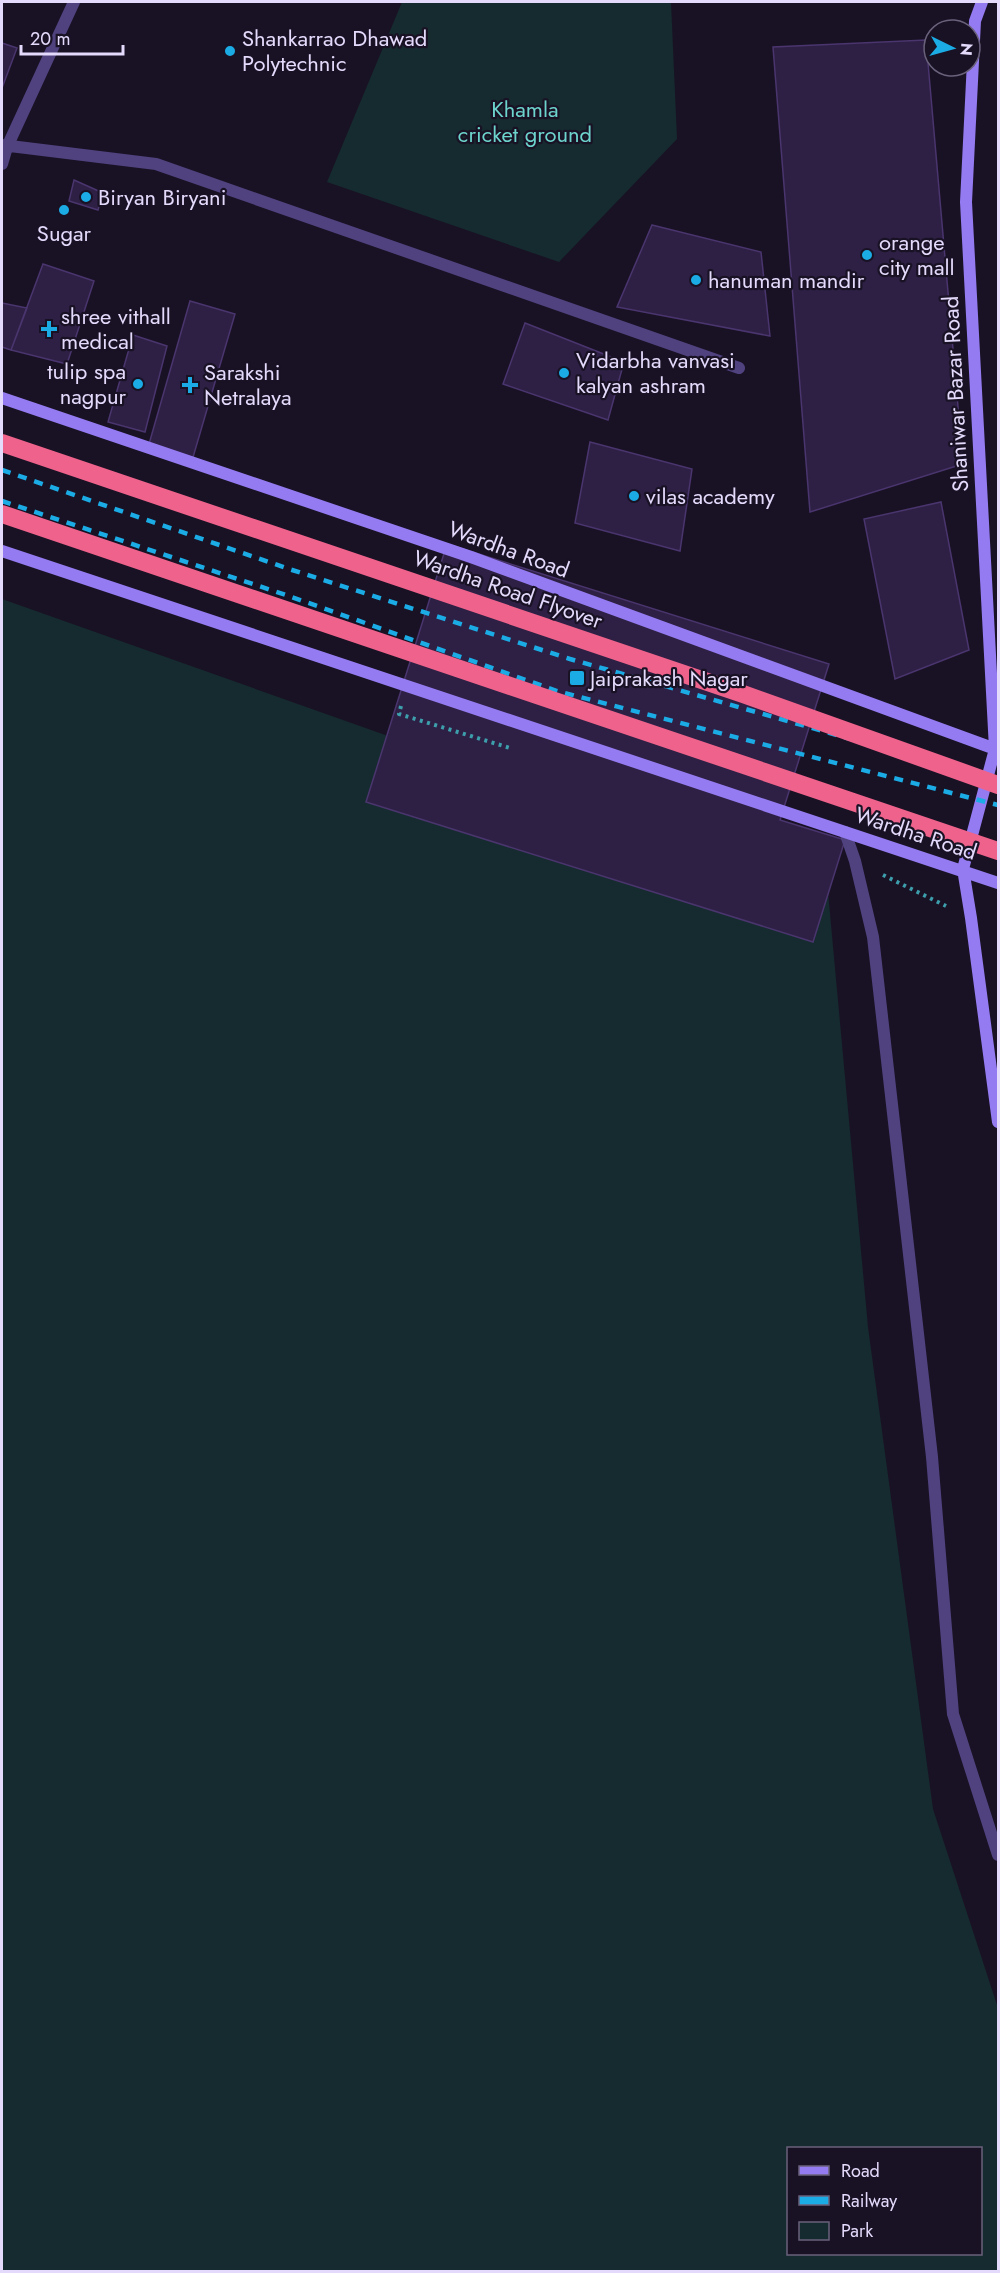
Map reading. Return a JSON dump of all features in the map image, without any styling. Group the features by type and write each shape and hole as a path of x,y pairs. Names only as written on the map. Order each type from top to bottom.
{"highway":[{"name":"Wardha Road Flyover","path":"2,443 743,694 999,785"},
{"path":"2,514 999,851"}],"street":[{"path":"2,164 4,146 74,2"},
{"name":"Shaniwar Bazar Road","path":"963,869 997,750 966,202 975,21 982,2"},
{"path":"4,146 156,164 739,368"},
{"name":"Wardha Road","path":"2,398 471,557 997,750"},
{"name":"Wardha Road","path":"2,551 845,832 963,869 999,883"},
{"path":"845,832 855,861 873,937 932,1457 953,1714 999,1855"},
{"path":"963,869 999,1122"}],"green space":[{"name":"Khamla cricket ground","path":"402,2 671,2 677,139 559,262 327,182"},
{"path":"2,599 828,892 868,1327 933,1809 998,2008 998,2271 2,2272"}],"building":[{"name":"orange city mall","path":"922,40 922,78 929,78 963,464 810,512 773,47"},
{"path":"2,43 17,48 2,88"},
{"name":"Biryan Biryani","path":"74,180 103,193 98,210 69,201"},
{"name":"hanuman mandir","path":"652,225 761,252 770,336 617,307"},
{"name":"shree vithall medical","path":"43,264 94,281 67,364 11,350"},
{"path":"190,301 235,314 191,464 147,451"},
{"path":"2,303 27,308 11,350 2,347"},
{"name":"Vidarbha vanvasi kalyan ashram","path":"525,323 624,362 608,420 503,384"},
{"name":"tulip spa nagpur","path":"133,335 167,346 145,432 108,422"},
{"name":"vilas academy","path":"590,442 692,469 680,551 575,523"},
{"path":"941,502 969,650 895,679 864,519"},
{"path":"447,544 829,664 780,820 845,840 813,942 366,802"}],"railway":[{"path":"2,470 289,569 570,659 998,781"},
{"path":"2,501 286,595 557,691 998,805"}],"place":[{"name":"Shankarrao Dhawad Polytechnic","path":"230,51"},
{"name":"Biryan Biryani","path":"86,197"},
{"name":"Sugar","path":"64,210"},
{"name":"orange city mall","path":"867,255"},
{"name":"hanuman mandir","path":"696,280"},
{"name":"shree vithall medical","path":"49,329"},
{"name":"Vidarbha vanvasi kalyan ashram","path":"564,373"},
{"name":"tulip spa nagpur","path":"138,384"},
{"name":"Sarakshi Netralaya","path":"190,385"},
{"name":"vilas academy","path":"634,496"},
{"name":"Jaiprakash Nagar","path":"577,678"}]}
